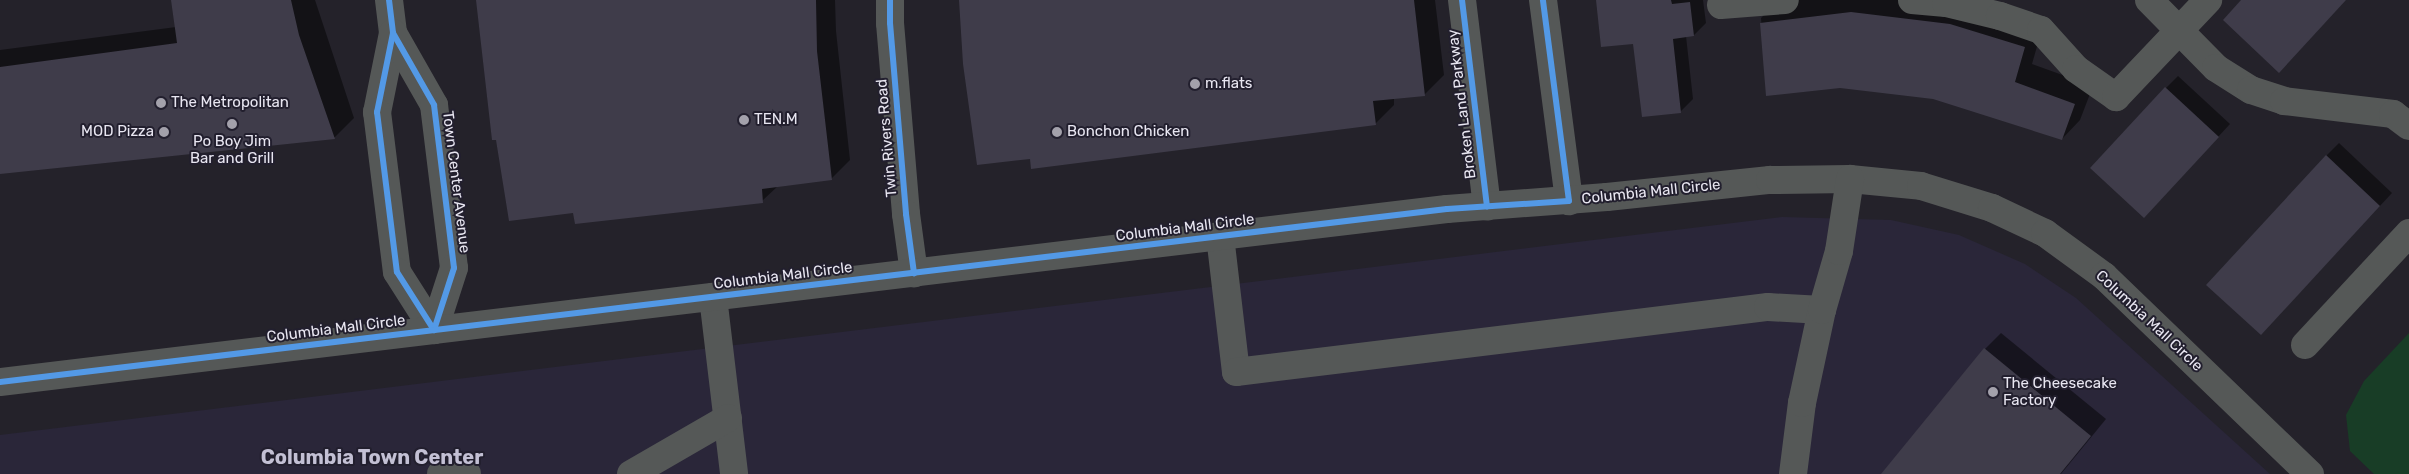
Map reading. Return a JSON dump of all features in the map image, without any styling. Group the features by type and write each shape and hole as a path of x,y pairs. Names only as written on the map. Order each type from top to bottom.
{"street":[{"name":"Town Center Avenue","path":"389,0 393,33 377,112 396,272 434,330"},
{"name":"Twin Rivers Road","path":"890,0 890,23 905,204 914,273"},
{"name":"Broken Land Parkway","path":"1462,0 1487,206"},
{"path":"1543,0 1569,201"},
{"path":"1721,5 1784,0"},
{"path":"1912,0 1946,3 2000,16 2041,30 2076,68 2116,97 2208,0"},
{"path":"2149,0 2216,68 2251,90 2284,101 2393,114 2409,126"},
{"name":"Town Center Avenue","path":"393,33 434,105 454,268 434,330"},
{"name":"Columbia Mall Circle","path":"0,382 1220,236 1487,206 1569,201 1770,180 1850,179 1921,186 1992,208 2044,233 2104,276 2310,474"},
{"path":"1792,474 1802,402 1822,310 1839,251 1850,179"},
{"path":"2305,345 2409,233"},
{"path":"1220,236 1236,372 1768,307 1822,310"},
{"path":"713,297 734,474"},
{"path":"631,474 728,418"},
{"path":"441,474 467,474"}],"shaded area":[{"path":"1782,217 1891,220 1959,235 2025,264 2076,298 2270,474 0,474 0,435"}],"green space":[{"path":"2409,333 2409,474 2374,474 2350,451 2346,415 2364,381"}],"building":[{"name":"The Metropolitan","path":"171,0 291,0 299,35 335,139 0,174 0,67 177,43"},
{"name":"TEN.M","path":"476,0 816,0 817,51 832,180 762,189 763,203 575,224 573,213 509,221 496,140 492,140"},
{"name":"m.flats","path":"959,0 1414,0 1425,96 1373,101 1376,125 1031,169 1030,159 977,165 963,64"},
{"path":"1596,0 1671,0 1672,4 1690,2 1694,36 1673,39 1681,113 1642,117 1633,44 1601,47"},
{"path":"2241,0 2346,0 2279,73 2223,20"},
{"path":"1851,12 1950,24 2025,47 2015,82 2075,104 2062,140 1933,99 1840,88 1766,96 1760,23"},
{"path":"2165,87 2219,137 2144,218 2090,168"},
{"path":"2326,155 2380,206 2261,335 2206,285"},
{"name":"The Cheesecake Factory","path":"1984,348 2091,436 2060,474 1881,474"}],"cycle path":[{"path":"389,0 393,33 377,112 397,272 434,330"},
{"path":"890,0 890,23 906,214 914,273"},
{"path":"1462,0 1487,206"},
{"path":"0,382 1447,209 1569,201 1543,0"},
{"path":"393,33 434,105 454,268 434,330"}],"place":[{"name":"m.flats","path":"1195,84"},
{"name":"The Metropolitan","path":"161,103"},
{"name":"TEN.M","path":"744,120"},
{"name":"Po Boy Jim Bar and Grill","path":"232,124"},
{"name":"MOD Pizza","path":"164,132"},
{"name":"Bonchon Chicken","path":"1057,132"},
{"name":"The Cheesecake Factory","path":"1993,392"}],"district":[{"name":"Columbia Town Center","path":"372,457"}]}
